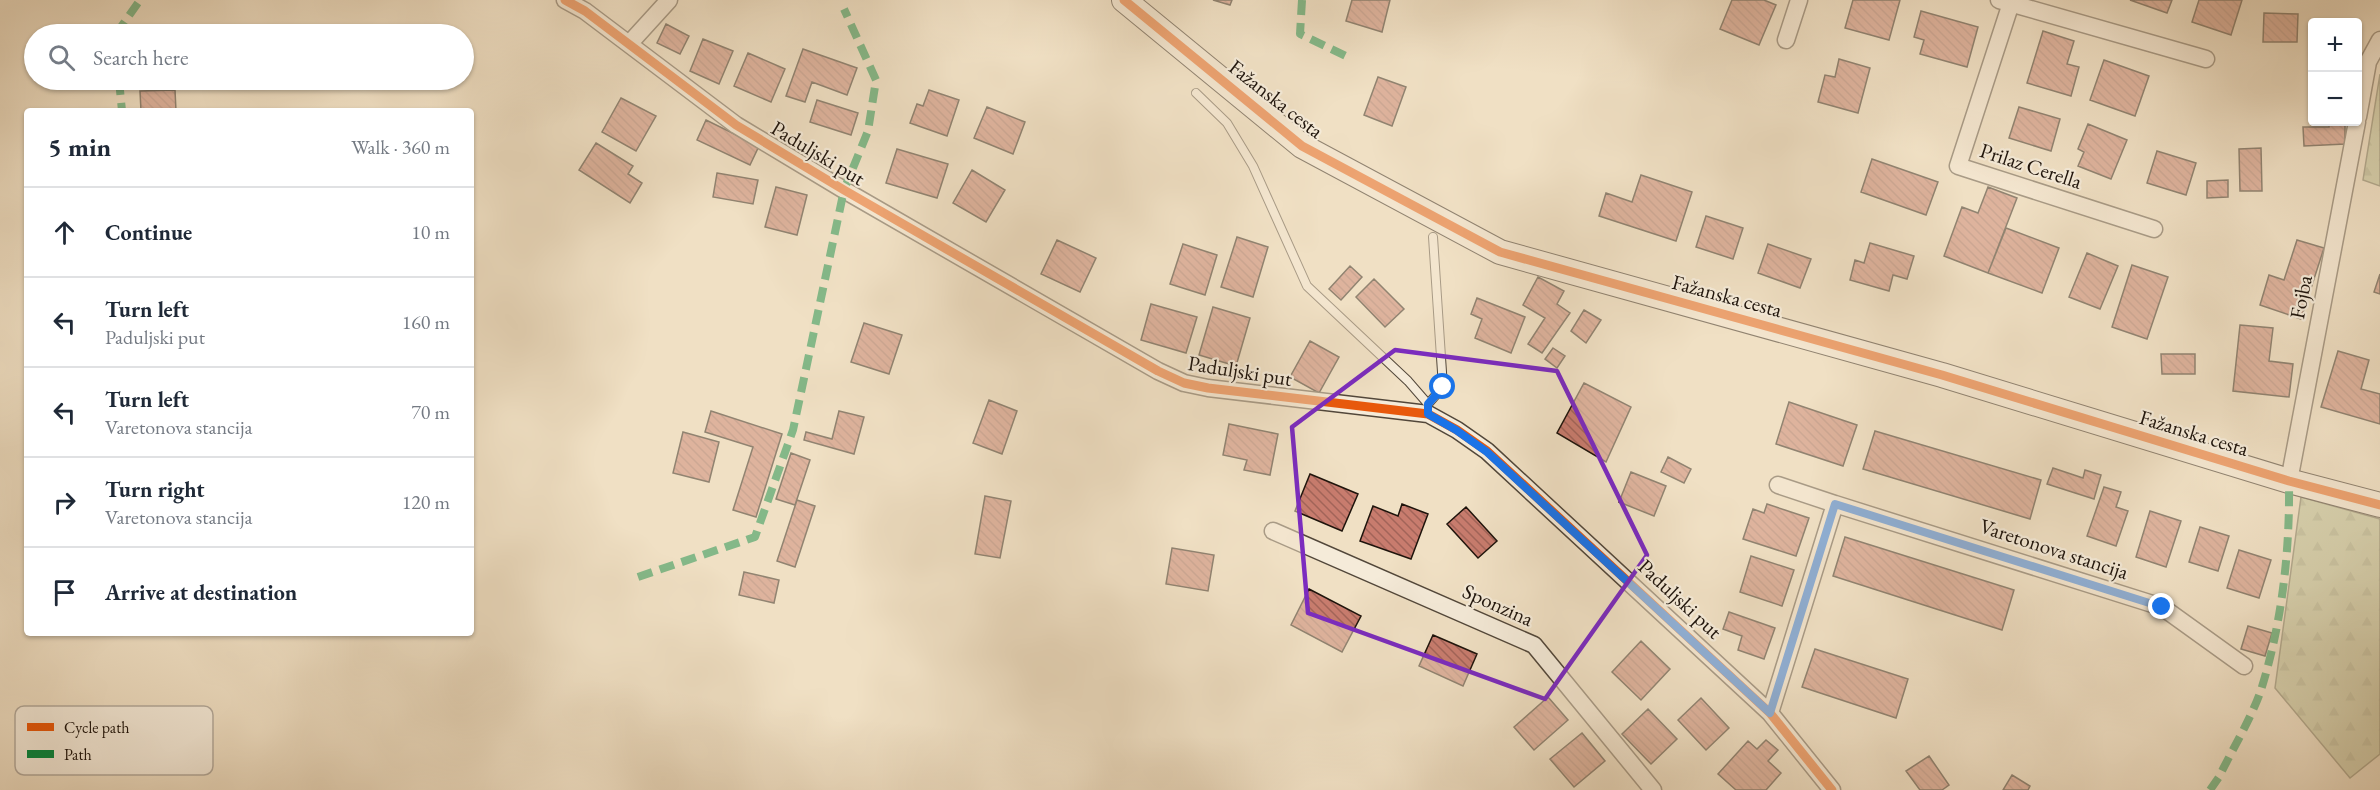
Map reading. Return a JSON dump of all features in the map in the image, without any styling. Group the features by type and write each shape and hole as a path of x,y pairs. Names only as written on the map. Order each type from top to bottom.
{"main road":[{"name":"Fažanska cesta","path":"1124,0 1302,146 1500,252 1942,375 2289,481 2380,505"}],"street":[{"name":"Paduljski put","path":"565,0 585,11 736,125 1158,371 1184,383 1208,388 1428,409 1487,452 1770,713 1832,790"},
{"path":"629,44 669,0"},
{"path":"1786,40 1799,0"},
{"path":"2007,1 2206,60"},
{"name":"Prilaz Cerella","path":"2007,1 1958,166 2154,229"},
{"name":"Fojba","path":"2362,93 2368,62 2380,40"},
{"name":"Fojba","path":"2289,481 2356,126"},
{"name":"Varetonova stancija","path":"1778,485 2162,607 2244,666"},
{"path":"1770,713 1835,504"},
{"name":"Sponzina","path":"1273,531 1534,645 1653,790"}],"lane":[{"path":"1196,93 1227,123 1253,166 1307,286 1408,381 1428,409 1443,387 1433,237"}],"highlighted area":[{"path":"1395,350 1557,371 1647,555 1545,699 1308,613 1292,427"}],"green space":[{"path":"2380,74 2380,186 2363,180"},
{"path":"2301,497 2380,519 2380,754 2350,778 2275,688"}],"building":[{"path":"1213,0 1232,0 1230,5"},
{"path":"1352,0 1390,0 1382,32 1346,21"},
{"path":"1732,0 1764,0 1776,5 1759,45 1720,29"},
{"path":"1853,0 1900,0 1889,40 1845,28"},
{"path":"2130,0 2172,0 2167,13"},
{"path":"2199,0 2242,0 2231,35 2192,22"},
{"path":"1921,11 1978,27 1967,67 1920,54 1924,40 1914,37"},
{"path":"2264,13 2298,14 2297,42 2263,42"},
{"path":"666,24 689,36 680,54 657,43"},
{"path":"2043,31 2074,41 2067,64 2079,67 2071,96 2027,83"},
{"path":"703,39 733,51 719,84 690,71"},
{"path":"803,49 857,68 847,95 812,82 805,102 786,96"},
{"path":"748,53 785,69 771,102 734,86"},
{"path":"1839,59 1870,68 1858,113 1818,102 1825,75 1835,77"},
{"path":"2104,60 2149,76 2135,116 2090,100"},
{"path":"1378,77 1406,87 1392,126 1364,115"},
{"path":"175,90 176,108 141,108 140,91"},
{"path":"929,90 959,100 947,136 910,123 917,104 923,106"},
{"path":"621,98 656,116 636,151 602,132"},
{"path":"817,100 858,113 851,135 810,122"},
{"path":"987,107 1025,122 1013,154 974,138"},
{"path":"2019,107 2060,119 2051,151 2009,138"},
{"path":"706,120 759,146 750,165 697,140"},
{"path":"2088,124 2127,140 2111,179 2078,166 2084,152 2078,149"},
{"path":"2345,126 2345,144 2304,146 2303,127"},
{"path":"596,143 633,166 628,174 642,183 630,203 579,170"},
{"path":"2261,148 2262,191 2240,191 2239,149"},
{"path":"897,149 948,164 937,198 886,183"},
{"path":"2157,151 2196,163 2186,195 2147,183"},
{"path":"1872,159 1938,182 1926,215 1861,192"},
{"path":"972,170 1005,190 986,222 953,203"},
{"path":"717,173 758,180 753,204 713,197"},
{"path":"1641,175 1692,192 1676,241 1599,216 1606,193 1632,202"},
{"path":"2228,180 2228,197 2207,198 2207,181"},
{"path":"776,187 807,195 797,235 765,227"},
{"path":"1988,187 2017,198 1988,273 1944,256 1962,207 1978,213"},
{"path":"1706,216 1743,228 1733,259 1696,247"},
{"path":"2006,228 2059,248 2042,293 1988,273"},
{"path":"1237,237 1268,247 1253,297 1221,287"},
{"path":"1057,240 1096,258 1080,292 1041,274"},
{"path":"2297,240 2324,248 2301,319 2260,305 2269,275 2284,280"},
{"path":"1870,243 1914,256 1907,279 1893,275 1889,291 1850,280 1855,260 1864,263"},
{"path":"1183,244 1217,255 1205,295 1170,284"},
{"path":"1768,244 1811,259 1800,288 1758,273"},
{"path":"2087,253 2118,266 2100,309 2069,297"},
{"path":"2132,265 2168,277 2147,339 2112,327"},
{"path":"1350,266 1362,277 1341,300 1329,289"},
{"path":"2380,274 2380,294 2374,292"},
{"path":"1538,277 1564,291 1557,304 1570,313 1542,353 1528,344 1545,318 1523,305"},
{"path":"1374,279 1404,309 1385,327 1356,297"},
{"path":"1477,298 1525,317 1511,353 1475,338 1482,319 1471,314"},
{"path":"1151,304 1197,317 1186,353 1141,340"},
{"path":"1213,307 1250,318 1236,366 1199,355"},
{"path":"1584,310 1601,320 1586,343 1571,331"},
{"path":"864,323 902,335 889,374 851,362"},
{"path":"2240,325 2273,328 2269,361 2293,364 2289,397 2233,391"},
{"path":"1310,341 1339,357 1319,393 1290,377"},
{"path":"1553,348 1565,356 1557,368 1545,359"},
{"path":"2338,351 2369,360 2361,389 2380,394 2380,424 2321,407"},
{"path":"2161,354 2195,354 2195,374 2162,374"},
{"path":"1584,383 1631,407 1606,462 1557,433"},
{"path":"989,400 1017,411 1002,454 973,443"},
{"path":"1789,402 1857,425 1843,466 1776,444"},
{"path":"711,411 782,434 756,517 733,510 753,447 705,432"},
{"path":"839,411 864,417 854,454 804,440 806,432 832,439"},
{"path":"1229,424 1278,434 1270,475 1244,470 1247,460 1223,455"},
{"path":"1875,431 2041,480 2030,519 1863,469"},
{"path":"683,432 719,442 709,482 673,473"},
{"path":"791,453 810,460 795,505 776,499"},
{"path":"1668,457 1691,469 1684,483 1661,472"},
{"path":"2053,468 2083,478 2085,470 2101,475 2094,499 2047,484"},
{"path":"1631,472 1666,486 1654,516 1619,502"},
{"path":"1310,474 1358,494 1342,531 1295,511"},
{"path":"2104,487 2121,492 2116,507 2128,511 2116,546 2087,536"},
{"path":"985,496 1011,501 1000,558 975,554"},
{"path":"797,500 815,506 795,567 777,561"},
{"path":"1402,504 1428,514 1411,559 1360,541 1373,506 1398,516"},
{"path":"1767,504 1809,518 1796,556 1743,539 1753,509 1764,513"},
{"path":"1466,507 1497,541 1478,558 1447,524"},
{"path":"2150,511 2181,521 2166,567 2136,557"},
{"path":"2200,527 2229,536 2218,571 2189,562"},
{"path":"1845,537 2014,590 2002,630 1833,576"},
{"path":"1172,548 1214,555 1208,591 1166,584"},
{"path":"2239,550 2271,560 2259,598 2227,588"},
{"path":"1751,556 1794,570 1782,606 1740,592"},
{"path":"744,572 779,580 774,603 739,595"},
{"path":"1309,589 1361,616 1342,652 1291,625"},
{"path":"1729,612 1775,628 1764,659 1738,650 1742,636 1723,629"},
{"path":"2248,626 2272,633 2265,656 2241,649"},
{"path":"1433,635 1477,654 1463,686 1419,666"},
{"path":"1641,641 1670,669 1641,700 1612,672"},
{"path":"1815,649 1908,679 1896,718 1802,687"},
{"path":"1548,697 1568,720 1534,750 1514,727"},
{"path":"1701,698 1729,728 1706,750 1678,720"},
{"path":"1648,709 1677,739 1651,764 1622,734"},
{"path":"1582,733 1605,761 1574,787 1550,759"},
{"path":"1766,740 1778,750 1768,761 1781,773 1766,790 1736,790 1718,774 1748,741 1757,749"},
{"path":"1929,756 1949,785 1942,790 1920,790 1906,771"},
{"path":"2012,775 2030,786 2028,790 2003,790"}],"marked path":[{"path":"123,24 140,0"},
{"path":"1302,0 1300,34 1346,56"},
{"path":"638,577 755,537 793,430 844,190 868,131 876,80 844,9"},
{"path":"120,90 122,108"},
{"path":"2210,790 2252,712 2268,665 2283,587 2288,534 2289,481"}],"cycle path":[{"path":"565,0 585,11 736,125 1158,371 1184,383 1208,388 1428,414 1457,430 1487,451 1770,713 1832,790"},
{"path":"1124,0 1302,146 1500,252 1942,375 2289,481 2380,505"}],"route":[{"path":"1443,387 1428,404 1428,414 1487,452 1770,713 1835,504 2162,607"}]}
